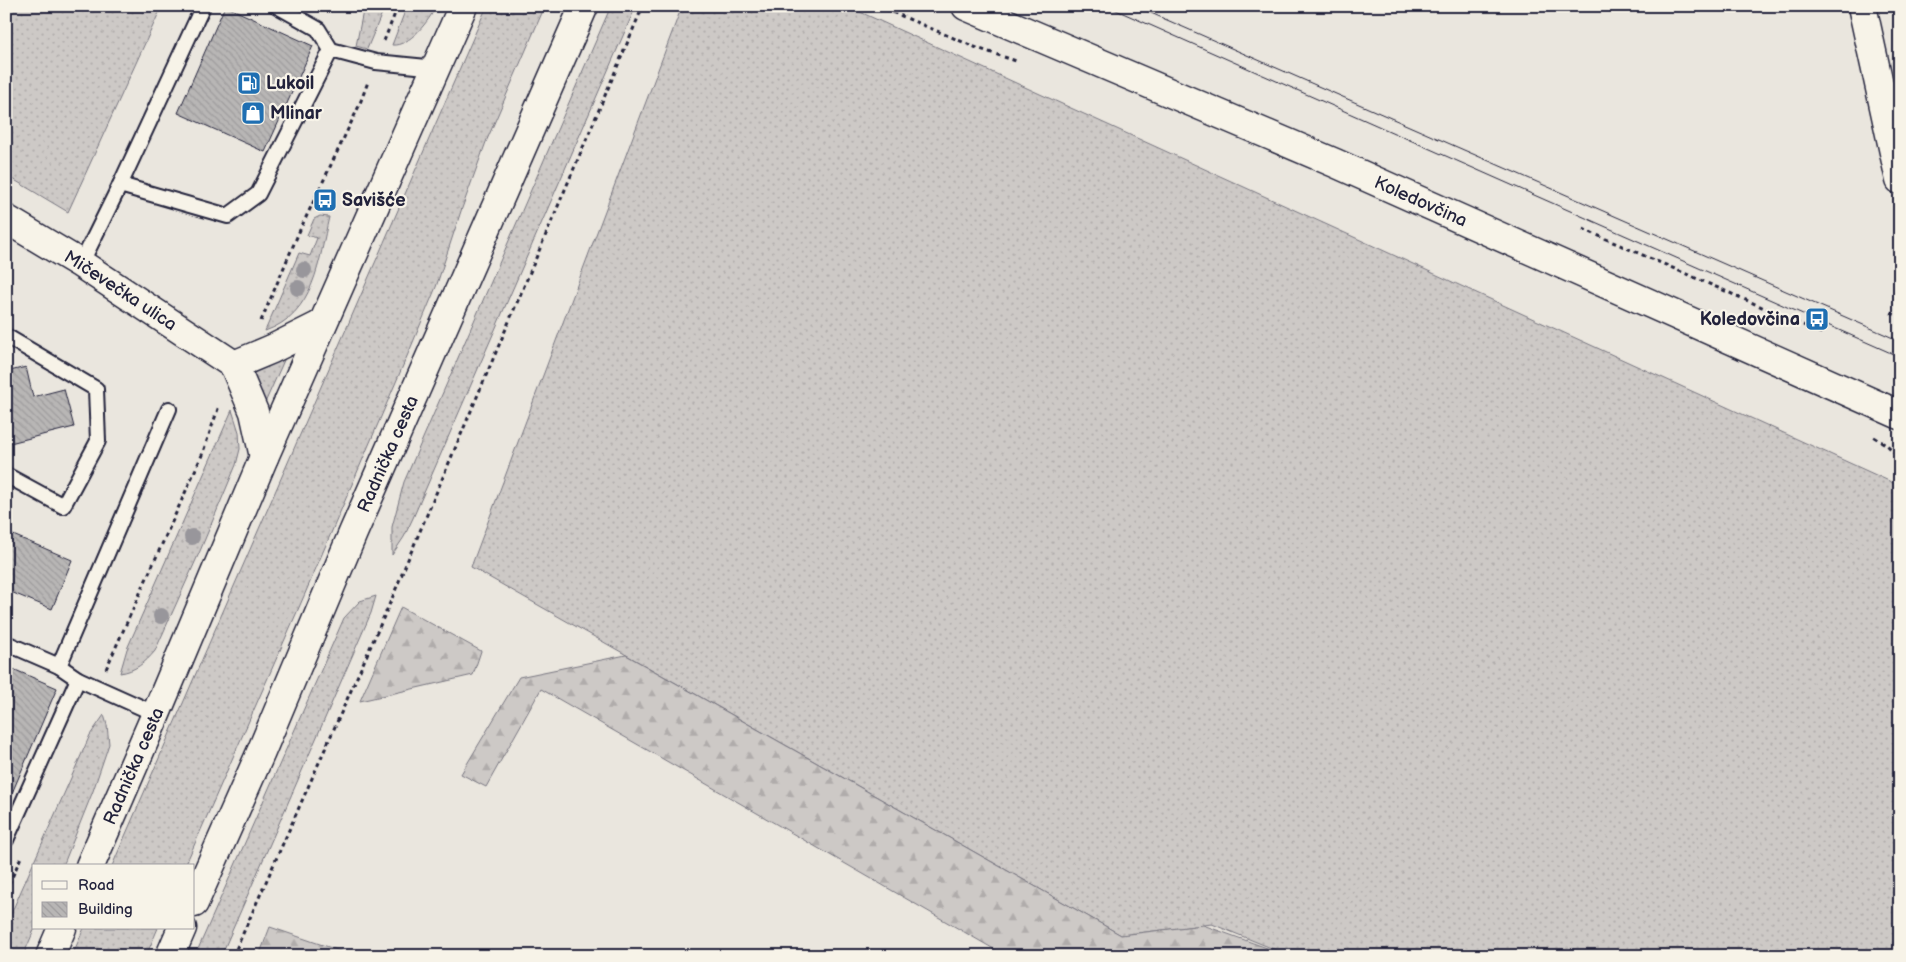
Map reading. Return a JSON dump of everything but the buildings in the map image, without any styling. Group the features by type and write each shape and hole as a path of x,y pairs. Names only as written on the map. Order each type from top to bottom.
{"main road":[{"name":"Radnička cesta","path":"91,864 264,457 463,6"},
{"name":"Radnička cesta","path":"195,901 261,752 357,524 584,6"},
{"name":"Koledovčina","path":"966,6 1335,163 1900,415"},
{"path":"1862,6 1900,180"},
{"name":"Mičevečka ulica","path":"6,220 81,264 234,365"},
{"path":"264,457 254,412 234,365 272,349 322,324"},
{"path":"50,956 61,930"},
{"path":"170,956 181,930"}],"lane":[{"path":"81,264 203,6"},
{"path":"278,6 318,29 332,50 376,62 436,68"},
{"path":"120,185 228,216 258,194 332,50"},
{"path":"6,336 96,389 98,441 63,506 6,475"},
{"path":"59,666 169,409"},
{"path":"6,643 59,666 78,679 156,714"},
{"path":"6,840 78,679"}],"path":[{"path":"381,48 398,6"},
{"path":"233,956 394,596 643,6"},
{"path":"257,328 299,232 359,106 371,75"},
{"path":"1583,229 1824,334"},
{"path":"1891,313 1900,316"},
{"path":"103,674 202,455 221,402"}],"green space":[{"path":"6,6 162,6 68,212 6,175"},
{"path":"364,6 385,6 367,49 356,46"},
{"path":"407,6 436,6 418,32 405,42 392,45"},
{"path":"487,6 545,6 486,142 436,287 411,347 186,864 113,864"},
{"path":"611,6 636,6 413,518 404,537 392,555 392,527 404,482"},
{"path":"682,6 847,6 1900,486 1900,956 1291,956 1212,924 1121,935 471,567"},
{"path":"320,216 329,217 318,267 305,299 295,312 282,323 265,331 299,253 310,256 317,238 307,235 314,219"},
{"path":"285,358 264,405 250,367"},
{"path":"232,410 239,432 240,449 236,465 200,551 155,651 139,666 120,673 127,649"},
{"path":"376,596 371,613 221,956 195,956 344,618 360,601"},
{"path":"401,607 481,651 473,675 360,701"},
{"path":"626,655 1121,935 1203,925 1289,956 1006,956 541,689 486,787 461,774 519,677"},
{"path":"104,715 109,744 93,791 64,864 33,864 90,735"},
{"path":"32,866 32,930 34,930 23,956 6,956 6,925"},
{"path":"270,927 355,956 259,956"},
{"path":"83,930 157,930 146,956 72,956"}],"tram line":[{"path":"1107,6 1900,357"},
{"path":"1135,6 1900,341"}],"place":[{"name":"Lukoil","path":"249,83"},
{"name":"Mlinar","path":"253,113"},
{"name":"Savišće","path":"325,200"},
{"name":"Koledovčina","path":"1817,319"}]}
